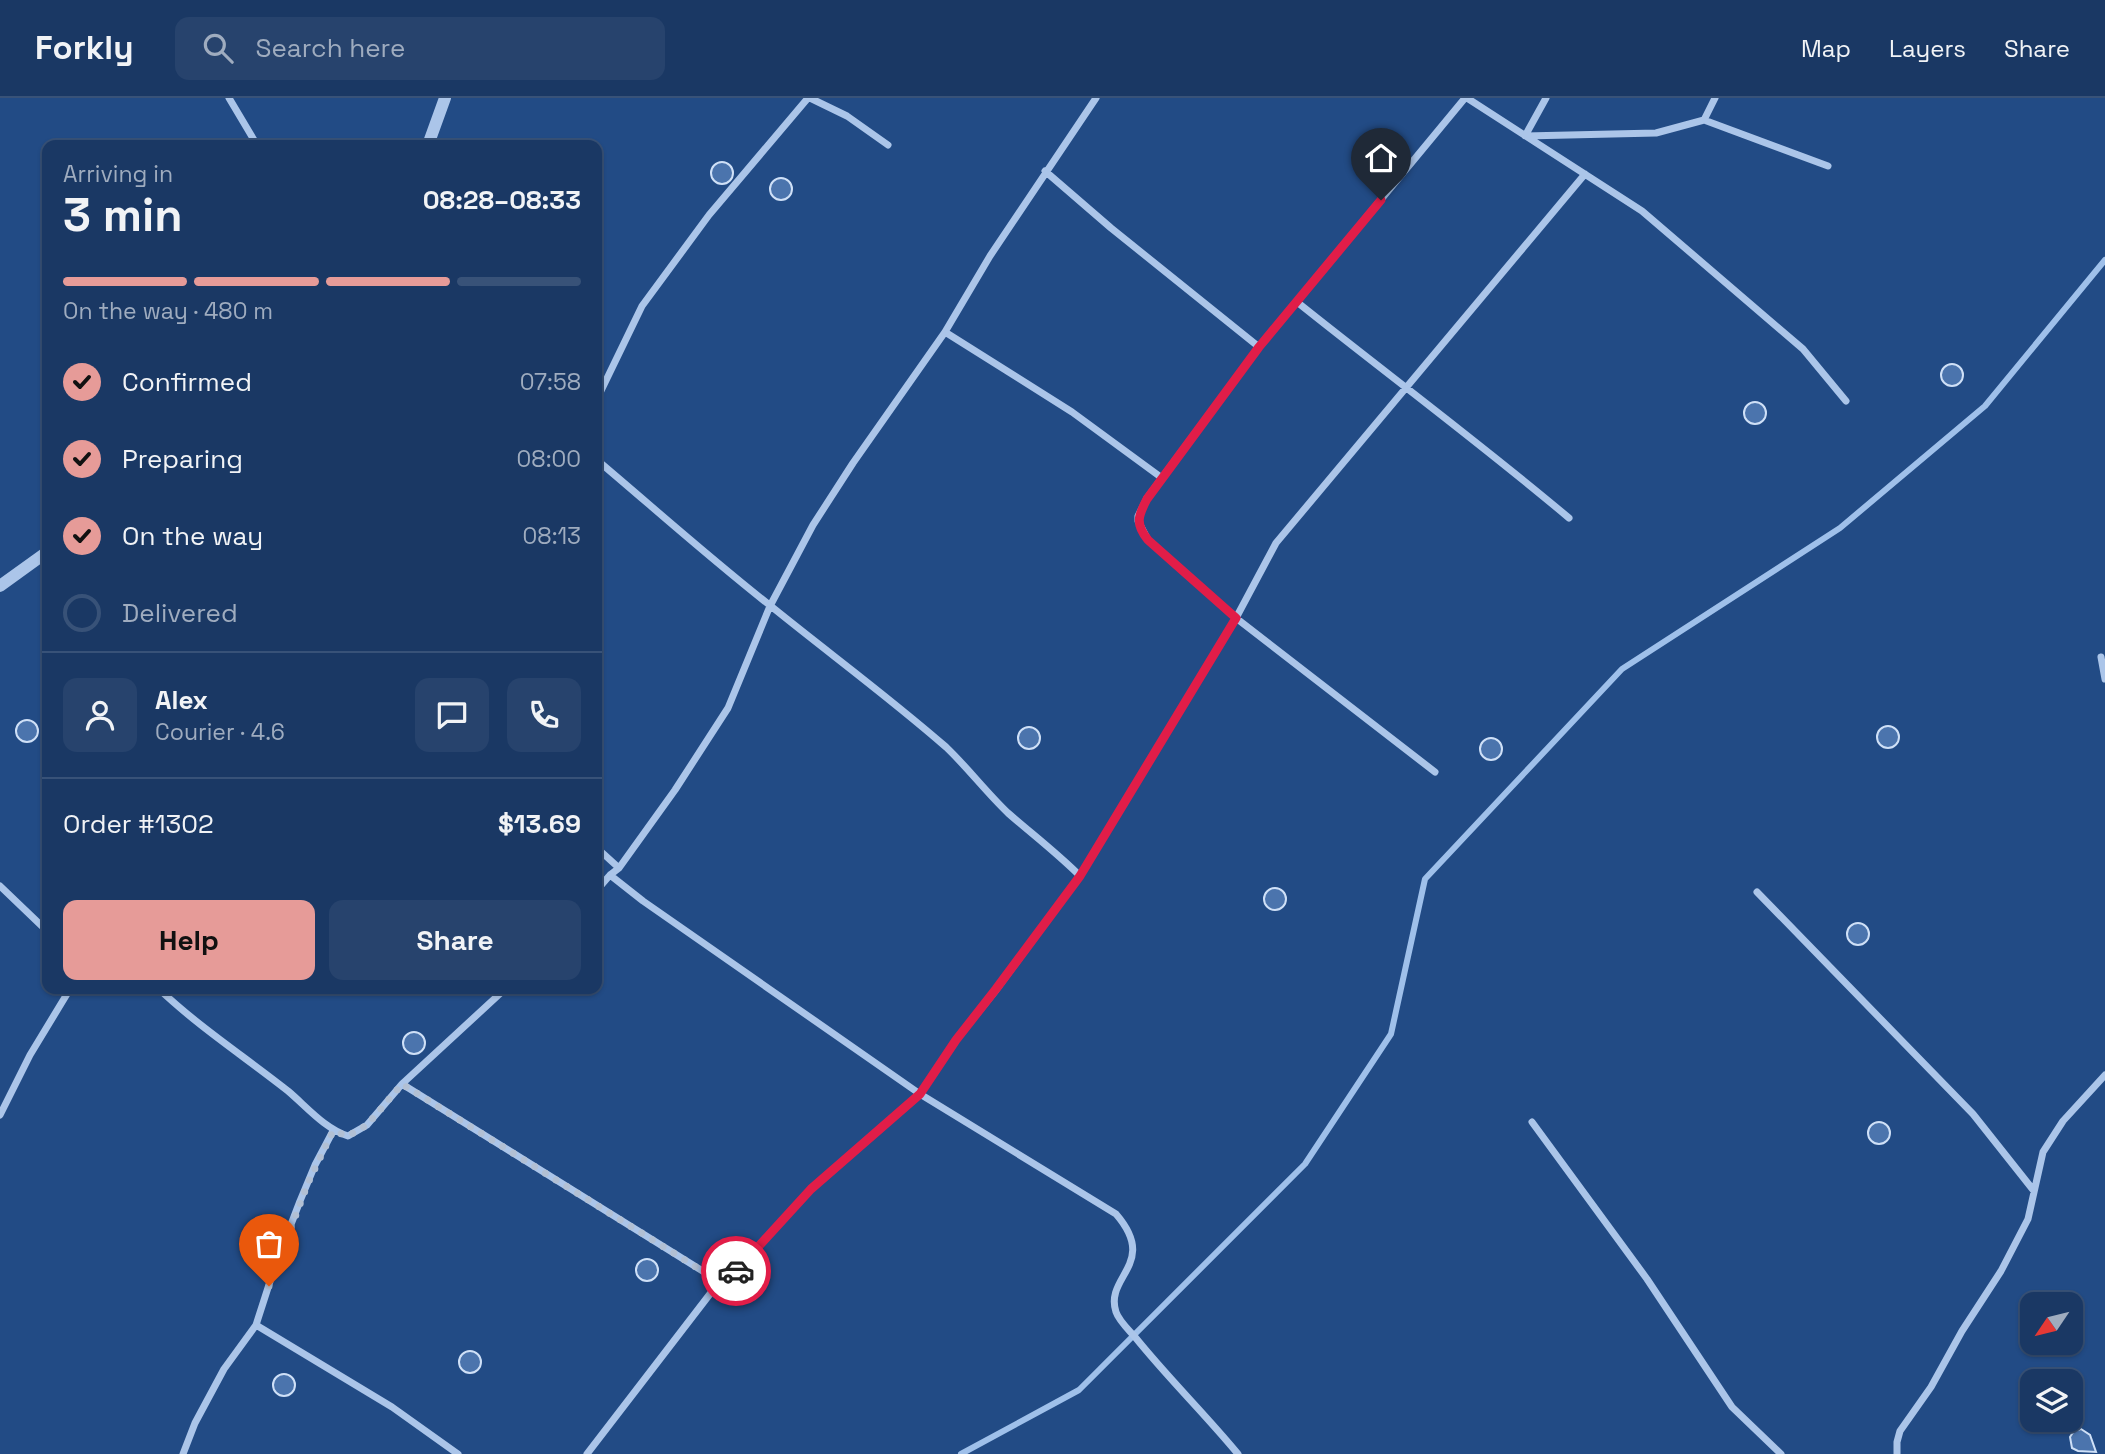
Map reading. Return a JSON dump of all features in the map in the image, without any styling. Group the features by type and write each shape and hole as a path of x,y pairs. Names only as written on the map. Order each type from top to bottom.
{"street":[{"path":"229,98 254,140"},
{"path":"430,140 445,98"},
{"path":"602,389 642,306 709,215 809,98 847,116 888,145"},
{"path":"602,885 619,868 676,790 728,708 770,606 813,525 945,332 990,256 1096,98"},
{"path":"1435,772 1236,618 1142,533 1138,516 1162,478 1259,347 1466,98 1642,211 1803,349 1846,401"},
{"path":"1525,136 1546,98"},
{"path":"1704,120 1715,98"},
{"path":"1525,136 1656,133 1704,120 1828,166"},
{"path":"1045,171 1111,229 1259,347"},
{"path":"402,1084 709,1275 723,1277 734,1273 811,1189 920,1094 956,1040 1080,876 1236,618 1276,543 1585,174"},
{"path":"1297,302 1404,388 1474,439 1569,518"},
{"path":"945,332 1072,412 1162,478"},
{"path":"602,464 770,606 946,748 978,778 996,801 1080,876"},
{"path":"0,586 42,556"},
{"path":"2101,657 2105,679"},
{"path":"602,853 619,868"},
{"path":"611,875 643,901 920,1094 1116,1214 1126,1225 1133,1247 1126,1275 1113,1296 1116,1315 1238,1454"},
{"path":"0,886 42,925"},
{"path":"1757,892 1973,1114 2034,1191"},
{"path":"0,1115 30,1055 67,994"},
{"path":"165,994 333,1131 348,1136 367,1125 402,1084 500,994"},
{"path":"1897,1454 1900,1431 1931,1387 1962,1331 2001,1271 2028,1219 2042,1152 2063,1121 2105,1075"},
{"path":"1532,1122 1647,1279 1732,1406 1781,1454"},
{"path":"183,1454 195,1423 225,1369 256,1325 300,1201 333,1131"},
{"path":"587,1454 723,1277"},
{"path":"256,1325 392,1408 458,1454"}],"building":[{"path":"722,162 730,165 733,173 730,181 722,184 714,181 711,173 714,165"},
{"path":"781,178 789,181 792,189 789,197 781,200 773,197 770,189 773,181"},
{"path":"1952,364 1960,367 1963,375 1960,383 1952,386 1944,383 1941,375 1944,367"},
{"path":"1755,402 1763,405 1766,413 1763,421 1755,424 1747,421 1744,413 1747,405"},
{"path":"27,720 35,723 38,731 35,739 27,742 19,739 16,731 19,723"},
{"path":"1888,726 1896,729 1899,737 1896,745 1888,748 1880,745 1877,737 1880,729"},
{"path":"1029,727 1037,730 1040,738 1037,746 1029,749 1021,746 1018,738 1021,730"},
{"path":"1491,738 1499,741 1502,749 1499,757 1491,760 1483,757 1480,749 1483,741"},
{"path":"1275,888 1283,891 1286,899 1283,907 1275,910 1267,907 1264,899 1267,891"},
{"path":"1858,923 1866,926 1869,934 1866,942 1858,945 1850,942 1847,934 1850,926"},
{"path":"414,1032 422,1035 425,1043 422,1051 414,1054 406,1051 403,1043 406,1035"},
{"path":"1879,1122 1887,1125 1890,1133 1887,1141 1879,1144 1871,1141 1868,1133 1871,1125"},
{"path":"647,1259 655,1262 658,1270 655,1278 647,1281 639,1278 636,1270 639,1262"},
{"path":"470,1351 478,1354 481,1362 478,1370 470,1373 462,1370 459,1362 462,1354"},
{"path":"284,1374 292,1377 295,1385 292,1393 284,1396 276,1393 273,1385 276,1377"},
{"path":"2083,1430 2090,1435 2096,1452 2072,1448 2070,1437 2073,1432"}],"waterway":[{"path":"961,1454 1079,1390 1305,1164 1391,1034 1425,879 1622,669 1840,528 1985,406 2105,260"}],"way so far":[{"path":"269,1286 315,1165 333,1131 348,1136 367,1125 402,1084 709,1275 723,1277 736,1271"}],"route":[{"path":"736,1271 811,1189 920,1094 956,1040 1080,876 1236,618 1148,540 1139,526 1138,516 1147,499 1259,347 1381,200"}]}
